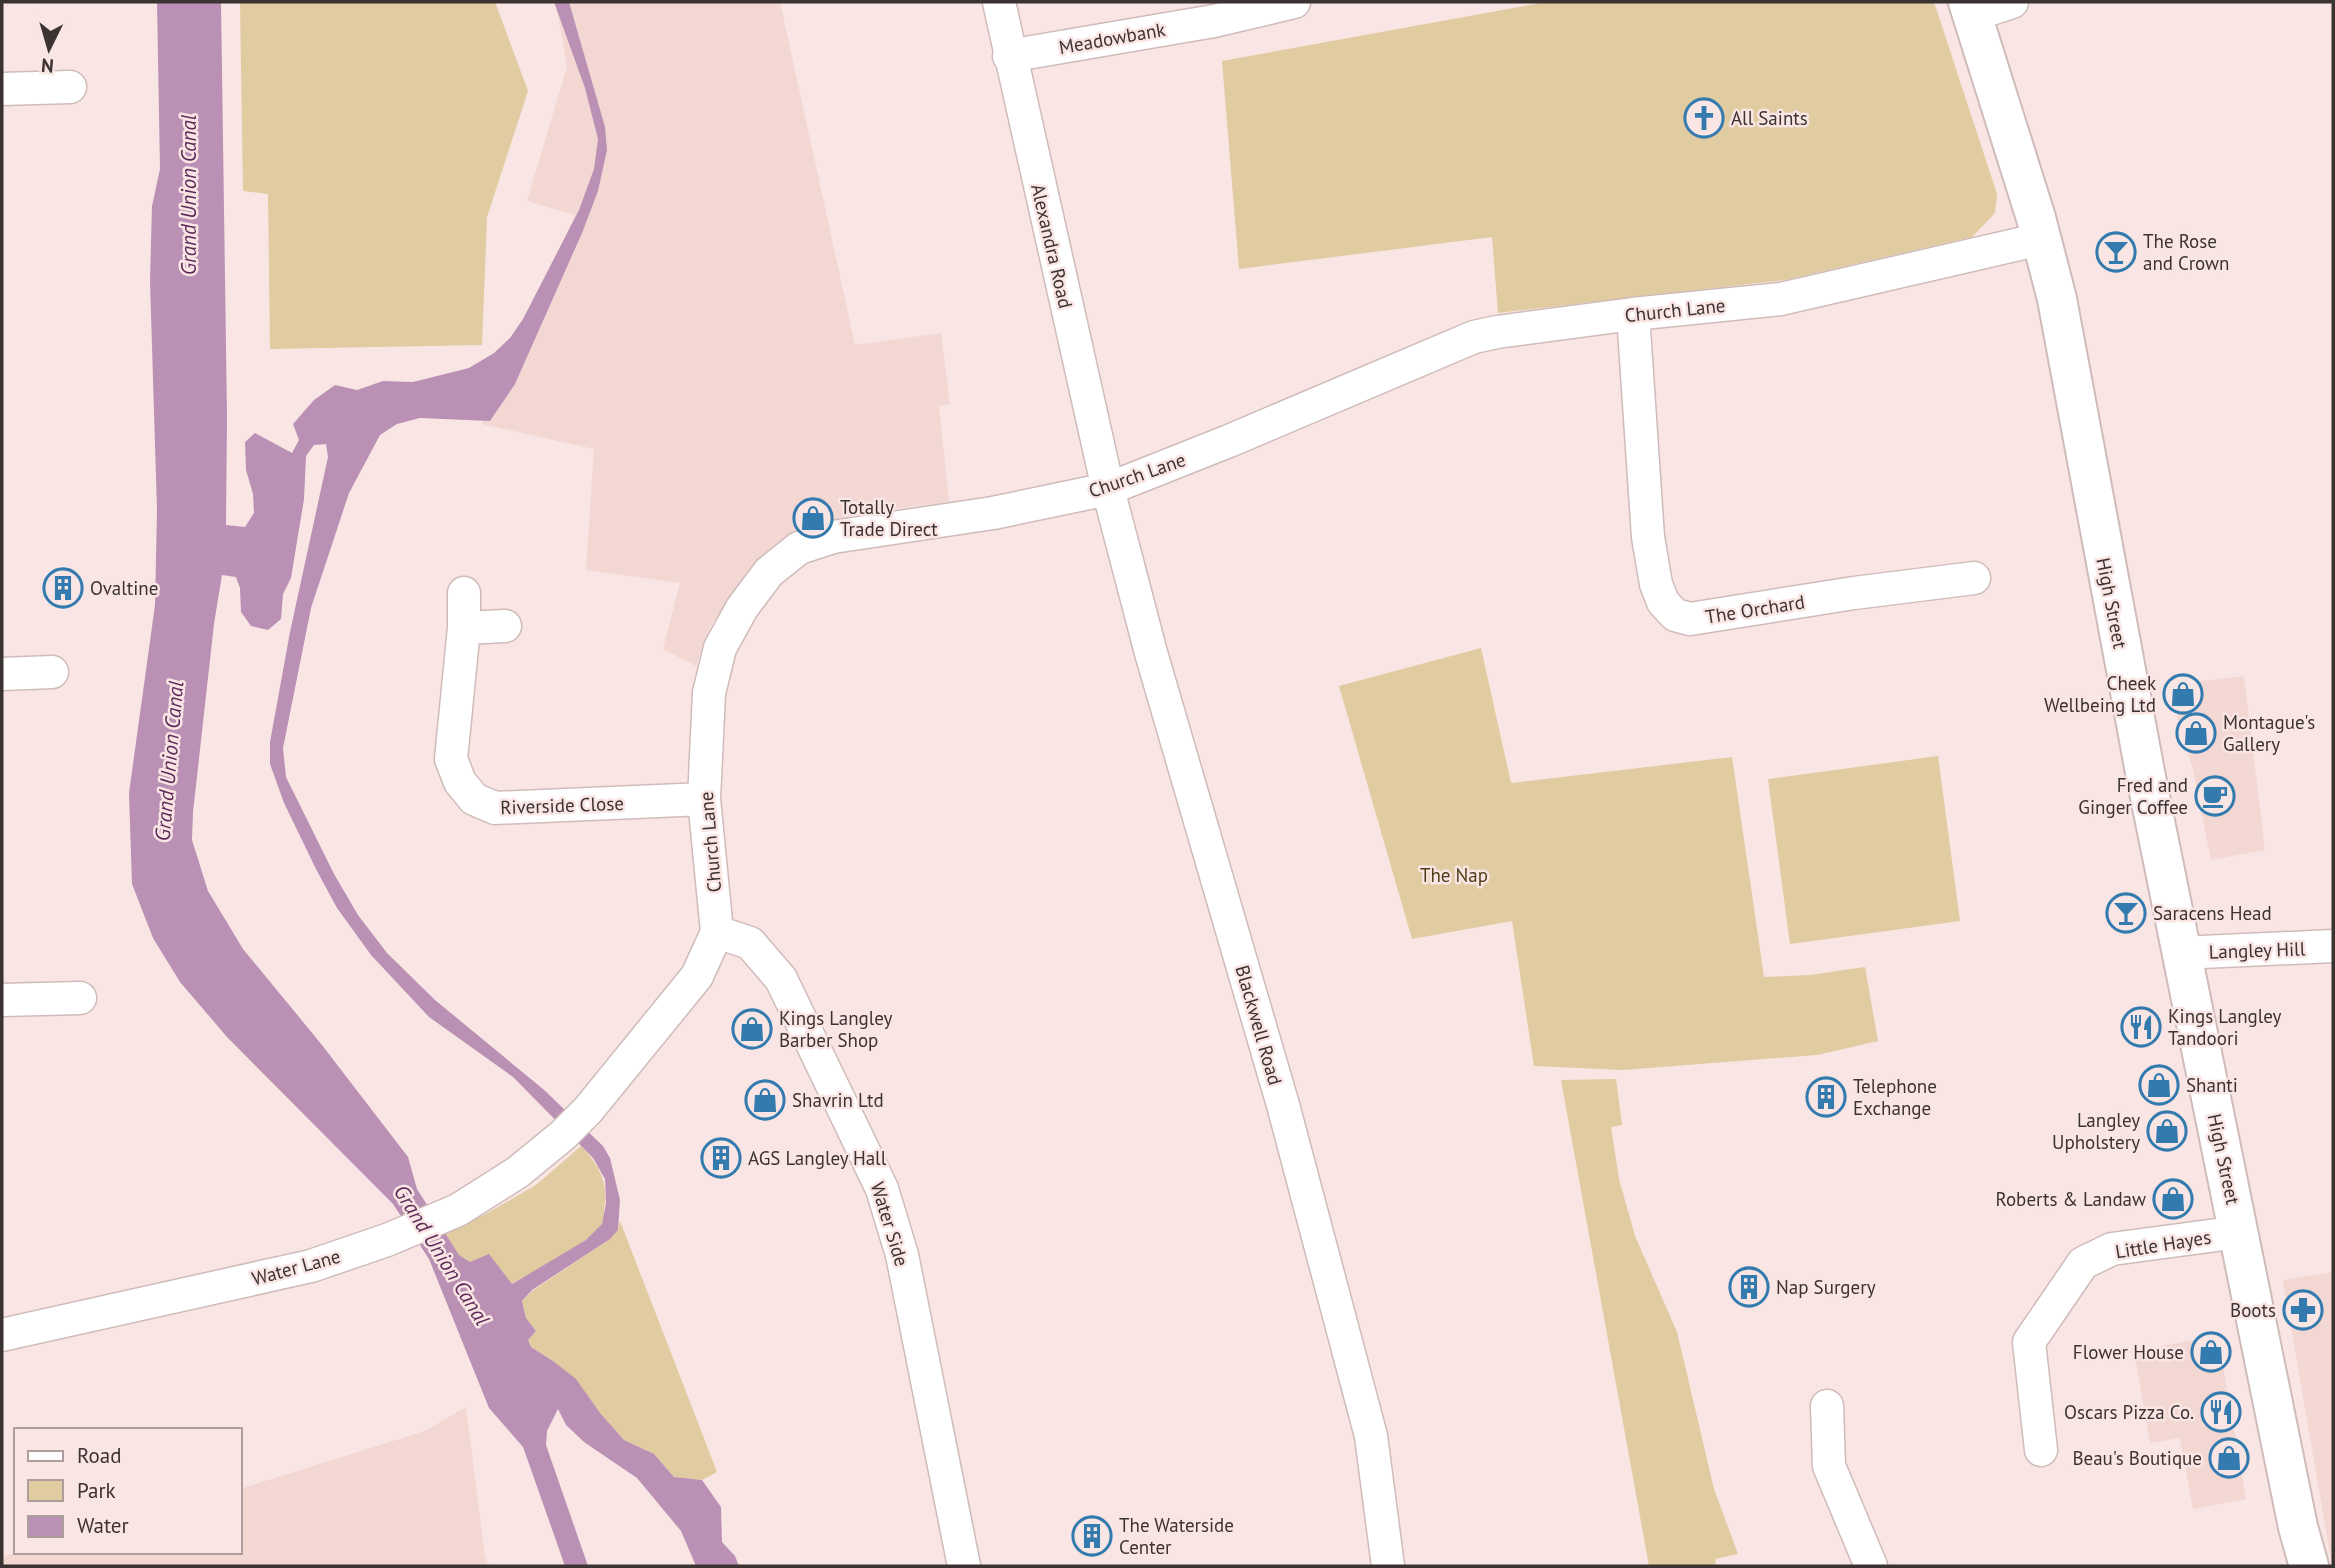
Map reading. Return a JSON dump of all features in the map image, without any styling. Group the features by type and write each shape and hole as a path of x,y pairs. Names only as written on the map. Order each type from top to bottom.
{"main road":[{"name":"High Street","path":"1970,8 2042,239 2065,337 2108,583 2180,953 2298,1527 2309,1566"}],"street":[{"name":"Alexandra Road","path":"999,2 1108,489"},
{"name":"Meadowbank","path":"1010,56 1212,11 1294,2"},
{"path":"1970,8 2012,2"},
{"path":"2,89 70,88"},
{"name":"Church Lane","path":"563,1135 588,1110 697,976 717,932 705,799 709,693 720,648 742,608 769,572 799,548 833,537 993,513 1108,489 1474,337 1633,314 1781,299 2042,239"},
{"name":"The Orchard","path":"1633,314 1648,537 1656,584 1664,602 1675,615 1690,619 1854,593 1974,578"},
{"name":"Blackwell Road","path":"1108,489 1151,653 1283,1105 1371,1436 1388,1566"},
{"name":"Riverside Close","path":"464,593 464,628 451,759 460,782 474,799 495,808 705,799"},
{"path":"464,628 505,626"},
{"path":"2,674 52,673"},
{"name":"Water Side","path":"717,932 750,943 781,978 882,1189 902,1255 964,1566"},
{"name":"Langley Hill","path":"2180,953 2333,946"},
{"path":"2,1000 80,998"},
{"name":"Water Lane","path":"2,1335 311,1266 387,1240 458,1210 518,1172 563,1135"},
{"name":"Little Hayes","path":"2041,1450 2029,1342 2083,1263 2112,1250 2239,1232"},
{"path":"1827,1406 1829,1466 1871,1566"}],"shaded area":[{"path":"556,2 780,2 855,345 941,333 950,404 939,406 949,502 871,511 802,529 732,595 710,627 696,666 663,649 680,583 586,570 594,449 482,424 575,215 527,201 567,67"},
{"path":"2244,676 2265,850 2211,860 2193,770 2168,685"},
{"path":"2333,1272 2333,1566 2332,1566 2283,1280"},
{"path":"2218,1336 2246,1499 2193,1509 2180,1438 2150,1443 2134,1351"},
{"path":"466,1407 485,1557 489,1566 2,1566 2,1557 14,1553 242,1554 242,1488 425,1431"}],"green space":[{"path":"240,2 495,2 528,91 487,217 482,345 270,349 268,194 243,191"},
{"path":"1546,2 1934,2 1997,194 1995,213 1972,237 1785,280 1498,313 1492,237 1239,269 1222,61"},
{"name":"The Nap","path":"1481,648 1511,783 1732,757 1764,977 1810,975 1865,967 1878,1041 1817,1055 1623,1070 1534,1066 1512,921 1412,939 1339,686"},
{"path":"1938,756 1960,921 1790,944 1768,779"},
{"path":"1616,1079 1622,1125 1611,1127 1619,1179 1635,1236 1677,1332 1714,1489 1738,1554 1715,1559 1716,1566 1649,1566 1561,1080"},
{"path":"581,1146 598,1167 604,1183 603,1219 595,1232 574,1248 511,1284 459,1256 442,1228 484,1215 536,1185"},
{"path":"620,1221 717,1472 702,1480 674,1477 654,1454 624,1440 553,1361 531,1347 528,1340 536,1331 526,1318 522,1301 532,1291 610,1239 618,1230"}],"water":[{"name":"Grand Union Canal","path":"157,2 221,2 226,525 245,527 254,513 253,494 246,470 245,442 255,433 292,453 299,440 293,424 314,400 335,385 357,390 383,381 413,382 469,368 494,353 510,338 523,319 579,210 594,169 598,139 585,88 554,2 569,2 605,127 607,150 598,191 515,384 490,421 420,418 397,424 380,435 349,493 311,608 283,748 286,777 334,874 358,915 387,953 435,1000 543,1089 603,1146 610,1158 620,1200 618,1230 610,1239 532,1290 522,1301 526,1318 536,1331 528,1340 531,1347 576,1379 600,1413 624,1440 654,1454 674,1477 702,1480 721,1507 722,1542 735,1556 739,1566 696,1566 681,1531 637,1478 584,1442 566,1425 558,1409 547,1431 546,1445 588,1566 565,1566 523,1447 489,1408 429,1259 393,1204 227,1037 180,982 153,938 132,884 129,793 155,605 157,510 150,281 152,206 160,169","holes":["326,444 328,457 290,632 270,742 270,764 284,803 316,869 337,908 371,955 429,1017 513,1077 593,1158 605,1179 606,1203 602,1224 586,1240 512,1284 489,1254 470,1262 459,1255 417,1189 408,1157 322,1045 243,949 208,891 192,840 214,624 222,575 236,577 240,588 241,612 251,626 268,630 281,619 283,594 291,578 304,499 306,456 314,445"]}],"place":[{"name":"All Saints","path":"1704,118"},
{"name":"The Rose and Crown","path":"2116,252"},
{"name":"Totally Trade Direct","path":"813,518"},
{"name":"Ovaltine","path":"63,588"},
{"name":"Cheek Wellbeing Ltd","path":"2183,694"},
{"name":"Montague's Gallery","path":"2196,733"},
{"name":"Fred and Ginger Coffee","path":"2215,796"},
{"name":"Saracens Head","path":"2126,913"},
{"name":"Kings Langley Tandoori","path":"2141,1027"},
{"name":"Kings Langley Barber Shop","path":"752,1029"},
{"name":"Shanti","path":"2159,1085"},
{"name":"Telephone Exchange","path":"1826,1097"},
{"name":"Shavrin Ltd","path":"765,1100"},
{"name":"Langley Upholstery","path":"2167,1131"},
{"name":"AGS Langley Hall","path":"721,1158"},
{"name":"Roberts & Landaw","path":"2173,1199"},
{"name":"Nap Surgery","path":"1749,1287"},
{"name":"Boots","path":"2303,1310"},
{"name":"Flower House","path":"2211,1352"},
{"name":"Oscars Pizza Co.","path":"2221,1412"},
{"name":"Beau's Boutique","path":"2229,1458"},
{"name":"The Waterside Center","path":"1092,1536"}]}
